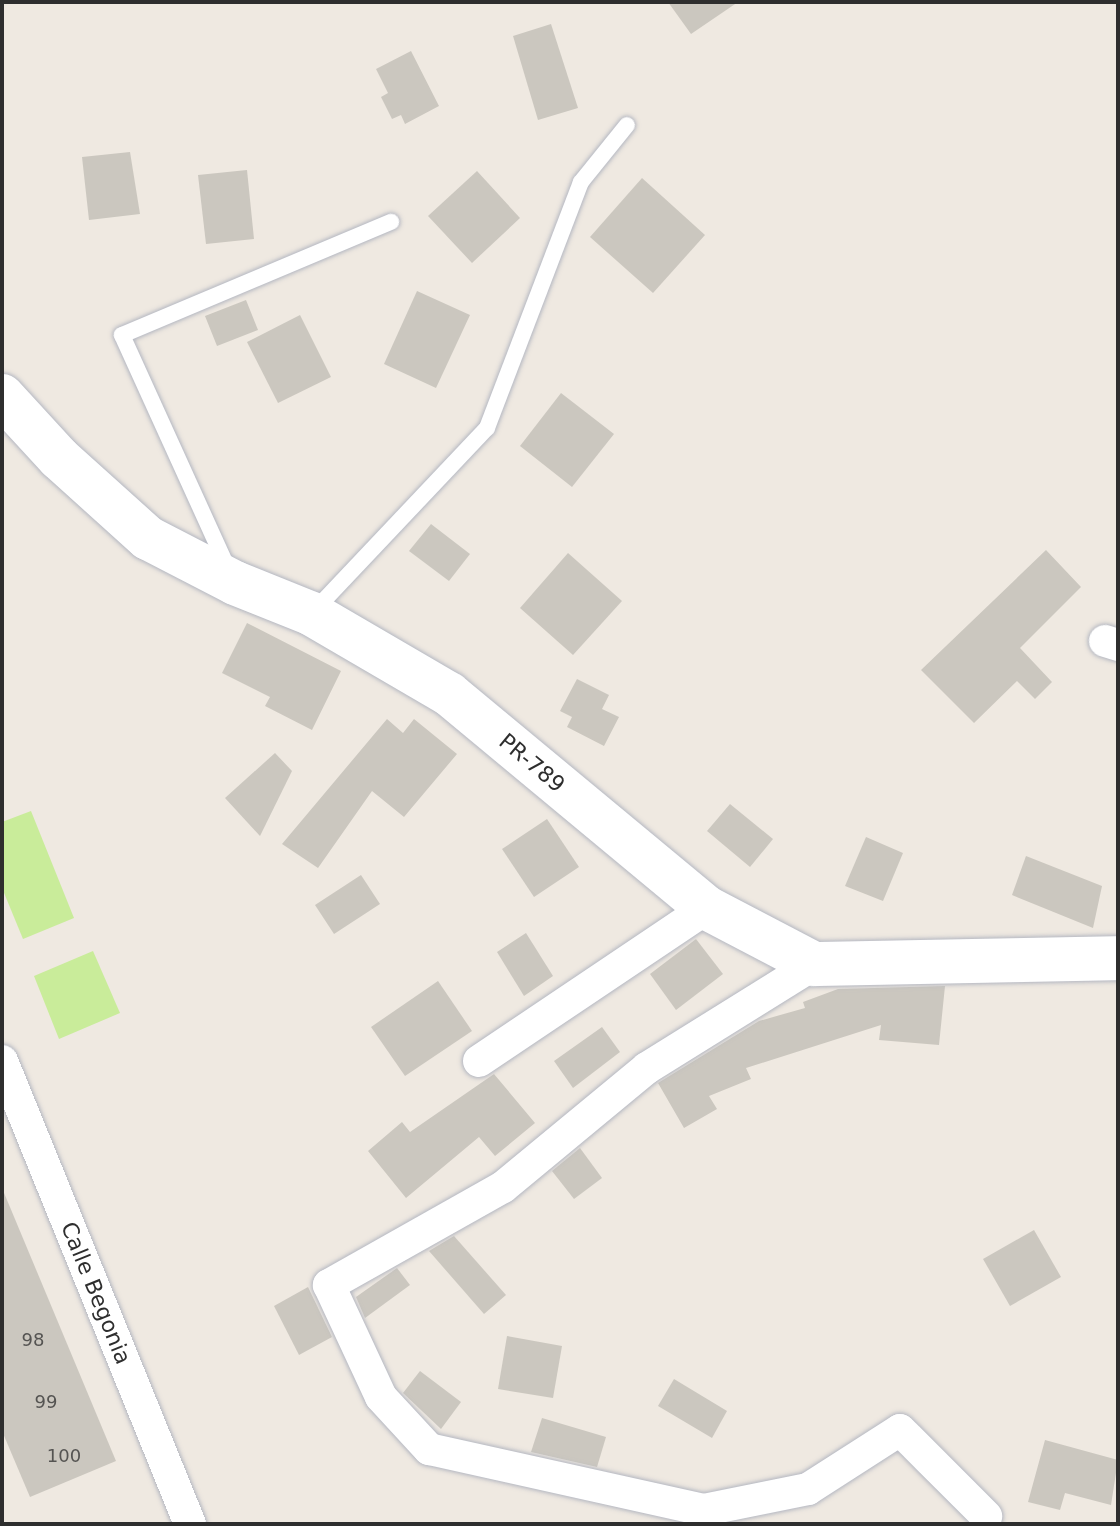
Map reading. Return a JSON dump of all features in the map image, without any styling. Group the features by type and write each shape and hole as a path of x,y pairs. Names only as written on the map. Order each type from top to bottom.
{"street":[{"name":"PR-789","path":"2,396 59,458 148,538 235,583 312,614 449,694 707,908 814,964 1118,958"},
{"path":"479,1061 707,908"},
{"path":"814,964 647,1068 503,1187 329,1285 381,1397 429,1449 704,1510 808,1489 900,1430 986,1516"},
{"name":"Calle Begonia","path":"2,1061 187,1523"}],"lane":[{"path":"312,614 487,428 581,182 627,125"},
{"path":"235,583 122,335 391,222"}],"green space":[{"path":"31,811 74,918 23,939 2,888 2,822"},
{"path":"93,951 120,1013 59,1039 34,976"}],"building":[{"path":"668,2 738,2 691,34"},
{"path":"551,24 578,108 538,120 513,36"},
{"path":"411,51 439,106 405,124 401,115 392,119 381,97 388,93 376,69"},
{"path":"130,152 140,214 89,220 82,157"},
{"path":"247,170 254,239 206,244 198,175"},
{"path":"477,171 520,218 472,263 428,216"},
{"path":"642,178 705,235 653,293 590,237"},
{"path":"417,291 470,315 436,388 384,364"},
{"path":"246,300 258,330 217,346 205,316"},
{"path":"300,315 331,377 278,403 247,342"},
{"path":"561,393 614,434 572,487 520,446"},
{"path":"431,524 470,554 449,581 409,551"},
{"path":"1046,550 1081,587 1020,648 1052,682 1035,699 1017,681 974,723 921,670"},
{"path":"568,553 622,601 573,655 520,608"},
{"path":"247,623 341,671 312,730 265,706 270,697 222,673"},
{"path":"577,679 609,695 602,709 619,717 604,746 567,727 572,717 560,711"},
{"path":"387,719 403,733 414,719 457,754 404,817 372,791 318,868 282,844"},
{"path":"275,753 292,771 260,836 225,798"},
{"path":"730,804 773,839 750,867 707,831"},
{"path":"547,819 579,867 534,897 502,849"},
{"path":"866,837 903,853 883,901 845,886"},
{"path":"1026,856 1102,886 1093,928 1012,895"},
{"path":"361,875 380,904 334,934 315,905"},
{"path":"526,933 553,976 524,996 497,952"},
{"path":"696,939 723,974 676,1010 650,974"},
{"path":"438,981 472,1031 405,1076 371,1027"},
{"path":"945,986 939,1045 879,1040 881,1025 746,1068 751,1079 709,1096 717,1109 684,1128 658,1083 759,1021 805,1008 803,1002 838,989"},
{"path":"602,1027 620,1052 573,1088 554,1061"},
{"path":"494,1074 535,1123 495,1156 479,1137 406,1198 368,1151 402,1122 410,1132"},
{"path":"580,1148 602,1178 574,1199 552,1171"},
{"path":"2,1188 116,1461 30,1497 2,1431"},
{"path":"1034,1230 1061,1277 1010,1306 983,1259"},
{"path":"454,1236 506,1295 484,1314 429,1251"},
{"path":"397,1268 410,1285 365,1318 356,1297"},
{"path":"308,1287 332,1337 299,1355 274,1306"},
{"path":"507,1336 562,1346 553,1398 498,1389"},
{"path":"420,1371 461,1402 441,1429 403,1393"},
{"path":"674,1379 727,1411 712,1438 658,1406"},
{"path":"542,1418 606,1437 597,1467 531,1452"},
{"path":"1045,1440 1118,1460 1111,1505 1065,1493 1060,1510 1028,1502"}]}
